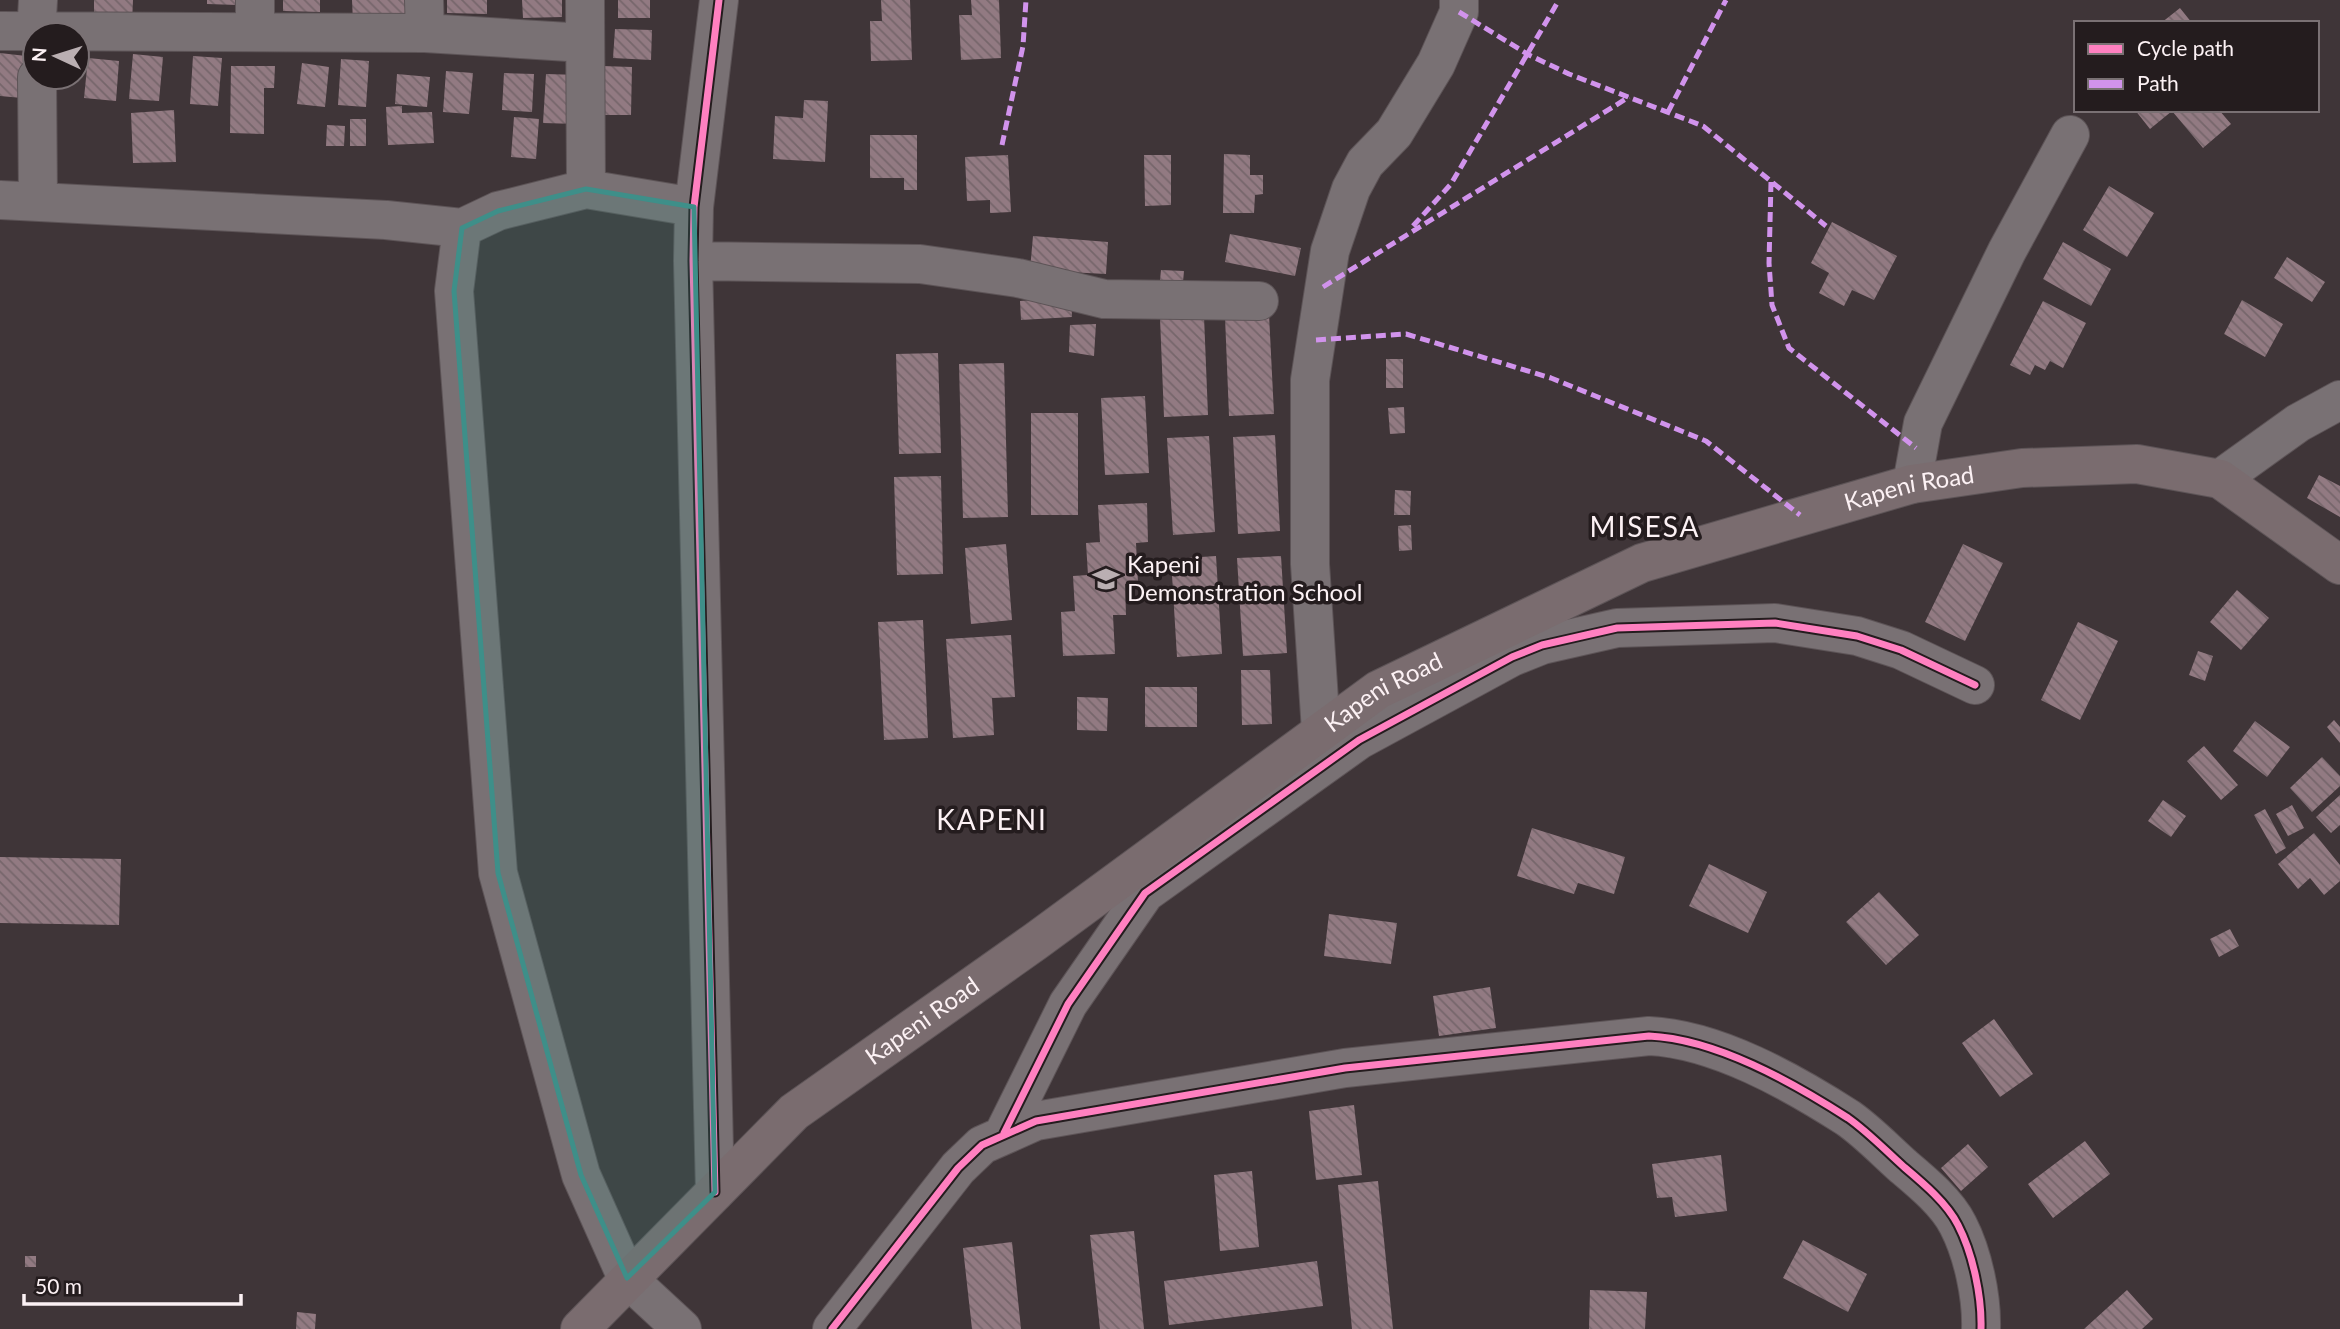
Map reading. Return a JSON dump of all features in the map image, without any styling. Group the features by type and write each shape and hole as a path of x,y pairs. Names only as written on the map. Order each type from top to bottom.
{"main road":[{"name":"Kapeni Road","path":"580,1329 627,1278 794,1112 1036,941 1321,731 1378,690 1642,564 1912,484 2022,468 2137,464 2220,479 2340,565"}],"street":[{"path":"585,0 586,189"},
{"path":"715,1192 692,261 694,207 719,0"},
{"path":"1321,731 1310,565 1310,380 1330,251 1351,188 1365,163 1394,133 1436,64 1459,12 1459,0"},
{"path":"91,22 255,16 425,17 585,43"},
{"path":"37,91 38,201"},
{"path":"1912,484 1923,423 2070,135"},
{"path":"0,200 386,220 462,228 498,211 586,189 694,207"},
{"path":"462,228 454,290 498,873 581,1175 627,1278 682,1329"},
{"path":"692,261 920,264 1018,278 1104,299 1259,301"},
{"path":"2220,479 2298,423 2340,400"},
{"path":"1004,1133 1069,1004 1145,893 1359,740 1512,657 1542,645 1617,628 1775,623 1857,636 1901,650 1975,684"},
{"path":"832,1329 958,1168 982,1145 1036,1121 1345,1068 1649,1036 1677,1037 1728,1054 1850,1119 1929,1188 1958,1224 1971,1264 1981,1329"}],"highlighted area":[{"path":"586,189 694,207 715,1192 627,1278 581,1175 498,873 454,291 462,228 498,211"}],"building":[{"path":"94,0 133,0 132,23 94,21"},
{"path":"207,0 237,0 237,5 207,4"},
{"path":"283,0 320,0 320,12 283,11"},
{"path":"352,0 407,0 408,20 353,22"},
{"path":"447,0 487,0 487,14 447,13"},
{"path":"522,0 562,0 562,17 523,18"},
{"path":"618,0 650,0 650,18 618,18"},
{"path":"881,0 910,0 912,60 871,61 870,21 882,21"},
{"path":"971,0 999,0 1001,58 961,60 959,15 972,15"},
{"path":"2180,8 2190,21 2164,21"},
{"path":"615,29 652,30 651,60 613,58"},
{"path":"0,53 21,55 22,98 0,96"},
{"path":"133,54 163,57 159,101 129,99"},
{"path":"193,56 222,58 218,106 190,104"},
{"path":"91,58 119,61 116,101 84,98 85,91 91,91"},
{"path":"341,59 369,61 366,107 338,105"},
{"path":"302,63 329,67 325,107 297,104"},
{"path":"231,66 275,66 274,88 264,88 264,134 230,133"},
{"path":"602,66 632,67 631,115 600,115"},
{"path":"446,71 473,73 469,114 443,112"},
{"path":"504,73 534,74 532,112 502,110"},
{"path":"397,74 430,77 427,107 395,104"},
{"path":"546,74 580,75 577,124 543,123"},
{"path":"804,100 828,101 825,162 773,159 775,116 803,118"},
{"path":"402,106 402,113 432,112 434,143 388,145 386,107"},
{"path":"174,110 176,162 133,163 131,113"},
{"path":"2137,112 2171,112 2150,129"},
{"path":"2173,112 2221,112 2231,124 2203,148"},
{"path":"514,117 539,119 536,159 511,157"},
{"path":"350,119 366,119 366,146 350,146"},
{"path":"327,125 345,126 344,146 326,146"},
{"path":"870,135 917,135 917,190 904,190 904,178 870,178"},
{"path":"1224,154 1250,155 1250,175 1263,175 1263,194 1255,195 1254,213 1223,213"},
{"path":"1008,155 1011,212 990,213 990,200 967,201 965,157"},
{"path":"1144,155 1171,155 1171,205 1145,206"},
{"path":"2109,186 2154,213 2127,257 2083,230"},
{"path":"1832,222 1897,256 1874,300 1852,290 1844,306 1819,293 1829,273 1811,263"},
{"path":"1230,234 1301,248 1295,276 1225,262"},
{"path":"1033,236 1108,242 1106,274 1030,270"},
{"path":"2063,242 2111,269 2091,306 2043,279"},
{"path":"2287,257 2325,282 2312,302 2274,278"},
{"path":"1161,270 1184,271 1183,282 1160,280"},
{"path":"1071,297 1072,317 1021,320 1020,301"},
{"path":"2242,300 2283,324 2265,357 2224,334"},
{"path":"2043,301 2086,323 2063,368 2050,361 2045,370 2035,365 2030,375 2010,365"},
{"path":"1269,314 1274,414 1229,416 1225,317"},
{"path":"1204,316 1208,415 1164,417 1160,318"},
{"path":"1096,324 1094,356 1069,352 1070,325"},
{"path":"938,353 941,453 899,454 896,354"},
{"path":"1386,359 1403,359 1403,388 1386,388"},
{"path":"1004,363 1008,517 963,518 959,364"},
{"path":"1145,396 1149,473 1105,475 1101,398"},
{"path":"1404,407 1405,433 1390,434 1388,408"},
{"path":"1031,413 1078,413 1078,515 1031,515"},
{"path":"1275,435 1280,531 1238,534 1233,437"},
{"path":"1209,436 1215,532 1173,535 1167,438"},
{"path":"2319,475 2340,486 2340,517 2307,498"},
{"path":"941,476 943,574 897,575 894,477"},
{"path":"1395,490 1411,491 1410,515 1394,515"},
{"name":"Kapeni Demonstration School","path":"1147,503 1148,542 1136,543 1138,583 1125,584 1126,615 1113,615 1115,654 1063,656 1061,612 1075,611 1073,576 1088,575 1086,543 1100,542 1098,505"},
{"path":"1411,525 1412,550 1399,551 1398,526"},
{"path":"1006,544 1012,620 971,624 965,548"},
{"path":"1963,544 2003,563 1965,641 1925,622"},
{"path":"1216,556 1222,654 1177,657 1171,559"},
{"path":"1281,556 1287,653 1243,656 1237,558"},
{"path":"2237,590 2269,618 2241,650 2210,622"},
{"path":"923,620 928,738 884,740 878,622"},
{"path":"2078,622 2118,641 2080,720 2041,700"},
{"path":"1011,635 1015,697 992,698 994,735 953,738 946,639"},
{"path":"2198,651 2213,656 2205,681 2189,675"},
{"path":"1241,670 1270,670 1272,724 1242,725"},
{"path":"1145,687 1197,687 1197,727 1145,727"},
{"path":"1077,697 1108,698 1107,731 1077,730"},
{"path":"2334,720 2340,727 2340,743 2327,727"},
{"path":"2255,721 2290,747 2267,777 2233,751"},
{"path":"2204,746 2238,785 2221,800 2187,761"},
{"path":"2322,757 2340,776 2340,786 2312,812 2290,788"},
{"path":"2340,795 2340,825 2331,833 2316,817"},
{"path":"2163,800 2186,816 2171,837 2148,821"},
{"path":"2292,805 2304,828 2288,836 2276,814"},
{"path":"2265,809 2286,848 2276,854 2254,815"},
{"path":"1532,828 1625,857 1614,894 1578,883 1574,894 1517,876"},
{"path":"2314,833 2340,865 2340,881 2324,895 2310,878 2298,889 2278,864"},
{"path":"0,857 121,859 119,925 0,923"},
{"path":"1709,864 1767,892 1748,933 1689,906"},
{"path":"1879,892 1919,935 1886,965 1846,922"},
{"path":"1329,914 1397,923 1391,964 1324,956"},
{"path":"2230,929 2239,946 2219,957 2210,939"},
{"path":"1490,987 1496,1028 1439,1036 1433,996"},
{"path":"1994,1019 2033,1074 2000,1097 1962,1043"},
{"path":"1354,1105 1362,1175 1316,1180 1309,1111"},
{"path":"2085,1141 2110,1174 2053,1218 2028,1184"},
{"path":"1968,1144 1988,1167 1961,1191 1941,1168"},
{"path":"1721,1155 1727,1211 1675,1217 1672,1197 1657,1198 1652,1164"},
{"path":"1252,1171 1259,1247 1220,1251 1214,1175"},
{"path":"1378,1181 1393,1329 1352,1329 1338,1185"},
{"path":"1134,1231 1144,1329 1100,1329 1090,1235"},
{"path":"1803,1240 1867,1274 1848,1312 1783,1278"},
{"path":"1012,1242 1021,1329 972,1329 963,1248"},
{"path":"25,1256 36,1256 36,1267 25,1267"},
{"path":"1317,1261 1323,1306 1169,1325 1164,1281"},
{"path":"1590,1290 1647,1292 1645,1329 1589,1329"},
{"path":"2127,1290 2153,1319 2142,1329 2084,1329"},
{"path":"297,1312 316,1314 315,1329 296,1329"}],"marked path":[{"path":"1002,145 1023,46 1026,0"},
{"path":"1413,226 1451,184 1559,0"},
{"path":"1668,112 1726,0"},
{"path":"1459,12 1529,55 1569,74 1703,126 1826,226"},
{"path":"1323,287 1629,97"},
{"path":"1771,182 1769,263 1772,305 1789,348 1916,448"},
{"path":"1316,340 1406,334 1551,378 1706,441 1800,515"}],"cycle path":[{"path":"715,1192 693,261 694,207 719,0"},
{"path":"1004,1133 1068,1004 1145,893 1359,740 1512,657 1542,645 1617,628 1775,623 1857,636 1901,650 1975,685"},
{"path":"832,1329 958,1168 982,1145 1036,1121 1345,1068 1649,1036 1700,1045 1753,1065 1826,1104 1870,1135 1934,1194 1958,1225 1976,1276 1981,1329"}],"place":[{"name":"Kapeni Demonstration School","path":"1106,579"}],"district":[{"name":"MISESA","path":"1645,527"},
{"name":"KAPENI","path":"992,820"}]}
